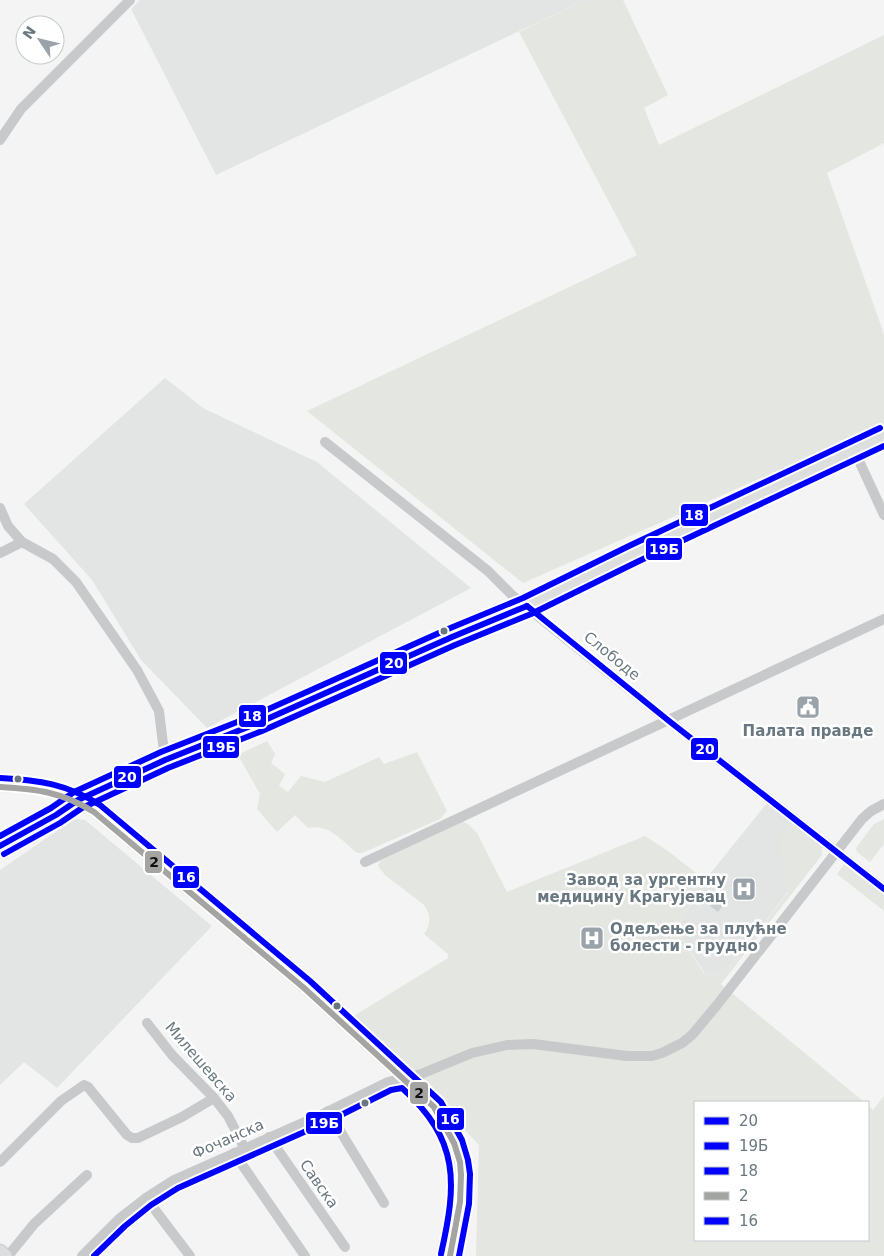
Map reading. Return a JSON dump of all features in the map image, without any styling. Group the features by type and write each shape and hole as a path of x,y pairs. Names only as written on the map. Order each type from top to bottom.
{"main road":[{"path":"0,846 56,815 78,800 165,760 258,723 527,606 884,436"},
{"path":"0,1252 7,1256"}],"street":[{"path":"0,140 21,109 130,0"},
{"name":"Слободе","path":"325,442 488,571 512,595 668,721 884,889"},
{"path":"854,450 884,515"},
{"path":"0,508 8,526 22,542 54,559 76,582 137,670 159,711 165,760"},
{"path":"0,552 22,542"},
{"path":"365,862 884,619"},
{"path":"0,787 44,790 78,800 304,988 434,1107 449,1131 457,1150 461,1178 461,1199 450,1256"},
{"name":"Фочанска","path":"82,1256 119,1219 146,1198 174,1180 388,1082 437,1068 472,1053 507,1045 546,1045 633,1057 652,1056 682,1044 702,1024 862,818 884,804"},
{"name":"Милешевска","path":"147,1023 181,1065 214,1098 228,1116 245,1148"},
{"path":"0,1162 61,1101 84,1085 88,1087 127,1135 132,1138 138,1138 182,1117 214,1098"},
{"path":"328,1111 384,1203"},
{"name":"Савска","path":"269,1137 345,1247"},
{"path":"234,1153 305,1256"},
{"path":"7,1256 34,1224 87,1175"},
{"path":"146,1198 190,1256"}],"shaded area":[{"path":"140,0 585,0 216,175 131,9"},
{"path":"585,0 623,0 668,95 644,108 659,145 884,35 884,143 827,173 884,334 884,424 523,583 307,411 637,255 519,32"},
{"path":"165,378 203,408 317,462 471,588 207,728 141,660 92,580 24,504"},
{"path":"267,741 275,754 271,763 285,774 279,786 288,792 301,776 325,782 379,757 384,764 417,752 447,811 440,819 362,853 357,853 335,834 323,828 308,828 295,815 277,832 257,809 260,794 238,755"},
{"name":"Завод за ургентну медицину Крагујевац","path":"767,803 792,822 789,890 738,957 719,975 705,974 676,929 705,880"},
{"path":"884,819 884,844 870,862 857,852 856,848 874,824"},
{"path":"73,820 85,820 212,926 57,1088 24,1062 0,1085 0,870"},
{"path":"462,821 477,833 507,892 645,836 668,851 705,880 676,929 704,974 719,975 738,957 789,891 784,887 781,836 792,822 822,846 822,855 721,984 863,1101 694,1101 694,1241 869,1241 869,1106 873,1110 884,1096 884,1256 476,1256 479,1145 400,1060 352,1017 448,958 448,954 424,934 429,920 428,912 424,905 385,875 378,866 380,861"},
{"path":"847,860 884,889 884,911 837,874"}],"tunnel":[{"path":"714,909 724,896"}],"transit line":[{"name":"18","path":"0,836 51,808 74,792 161,752 255,715 448,629 523,598 880,428"},
{"name":"19Б","path":"4,854 60,823 82,808 168,768 262,731 455,645 531,614 884,446"},
{"name":"20","path":"527,606 669,721 884,889"},
{"name":"20","path":"0,846 56,815 78,800 165,760 258,723 527,606"},
{"name":"16","path":"0,778 52,784 76,792 100,805 310,981 441,1102 462,1140 470,1174 469,1204 459,1256"},
{"name":"2","path":"0,787 49,793 71,800 94,812 304,988 434,1107 454,1143 460,1162 460,1202 450,1256"},
{"name":"19Б","path":"94,1256 125,1226 151,1205 178,1188 329,1121 391,1090 402,1088 421,1107 435,1126 444,1145 449,1164 451,1184 450,1205 441,1254"}],"place":[{"name":"Палата правде","path":"808,707"},
{"name":"Завод за ургентну медицину Крагујевац","path":"744,889"},
{"name":"Одељење за плућне болести - грудно","path":"592,938"}]}
